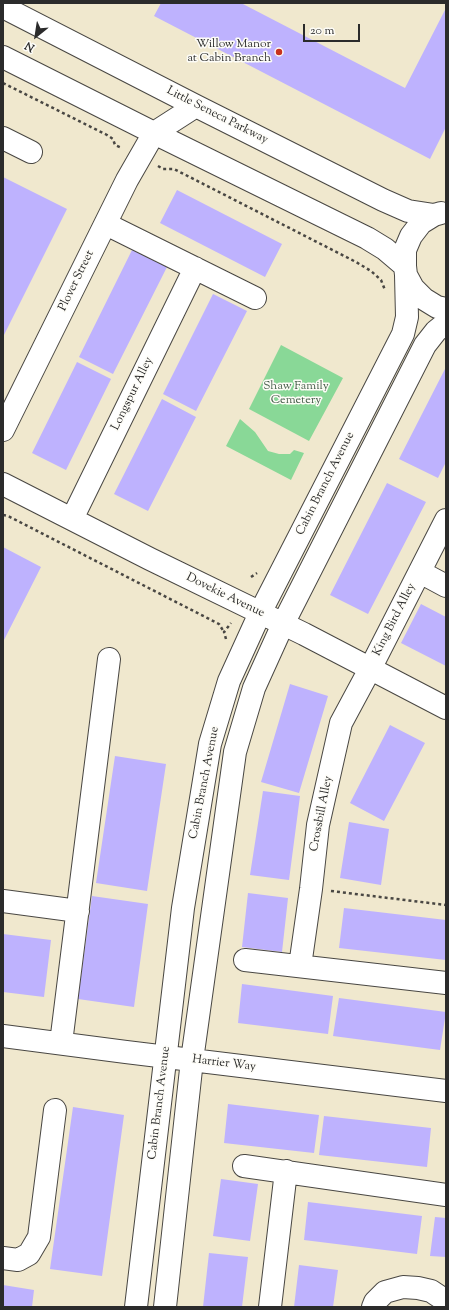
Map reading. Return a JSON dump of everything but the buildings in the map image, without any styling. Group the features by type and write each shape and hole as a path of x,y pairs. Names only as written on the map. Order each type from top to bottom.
{"street":[{"name":"Little Seneca Parkway","path":"3,7 196,106 408,211 442,212"},
{"path":"3,57 367,238 385,249 406,270 413,288 424,300 437,307 446,308"},
{"path":"154,133 196,106"},
{"name":"Plover Street","path":"3,430 127,180 154,133"},
{"path":"3,138 32,152"},
{"name":"Cabin Branch Avenue","path":"136,1307 183,908 210,744 229,681 260,613 403,334 407,317 405,250 411,236 421,223 442,212"},
{"path":"106,224 255,298"},
{"name":"Longspur Alley","path":"72,519 195,268"},
{"name":"Cabin Branch Avenue","path":"165,1307 192,1060 235,752 254,688 283,624 424,345 436,331 446,323"},
{"name":"Dovekie Avenue","path":"3,484 283,624 446,708"},
{"name":"King Bird Alley","path":"370,669 446,520"},
{"name":"King Bird Alley","path":"420,572 446,586"},
{"path":"61,1043 109,659"},
{"name":"Crossbill Alley","path":"300,966 318,825 341,723 370,669"},
{"path":"3,901 78,911"},
{"path":"245,960 446,983"},
{"name":"Harrier Way","path":"3,1036 446,1091"},
{"path":"3,1258 18,1260 29,1254 39,1237 55,1110"},
{"path":"244,1166 446,1195"},
{"path":"270,1307 286,1171"},
{"path":"373,1307 375,1302 385,1292 403,1287 432,1291 446,1301"}],"path":[{"path":"3,83 107,135 113,139 115,145 125,149"},
{"path":"154,163 163,169 174,169 356,262 371,271 381,280 387,296"},
{"path":"3,515 219,624 224,632"},
{"path":"251,577 260,571"},
{"path":"311,889 446,905"}],"green space":[{"name":"Shaw Family Cemetery","path":"281,345 343,378 309,441 249,409"},
{"path":"240,419 255,432 268,451 279,454 290,454 294,450 304,453 291,480 226,446"}],"place":[{"name":"Willow Manor at Cabin Branch","path":"279,52"}]}
